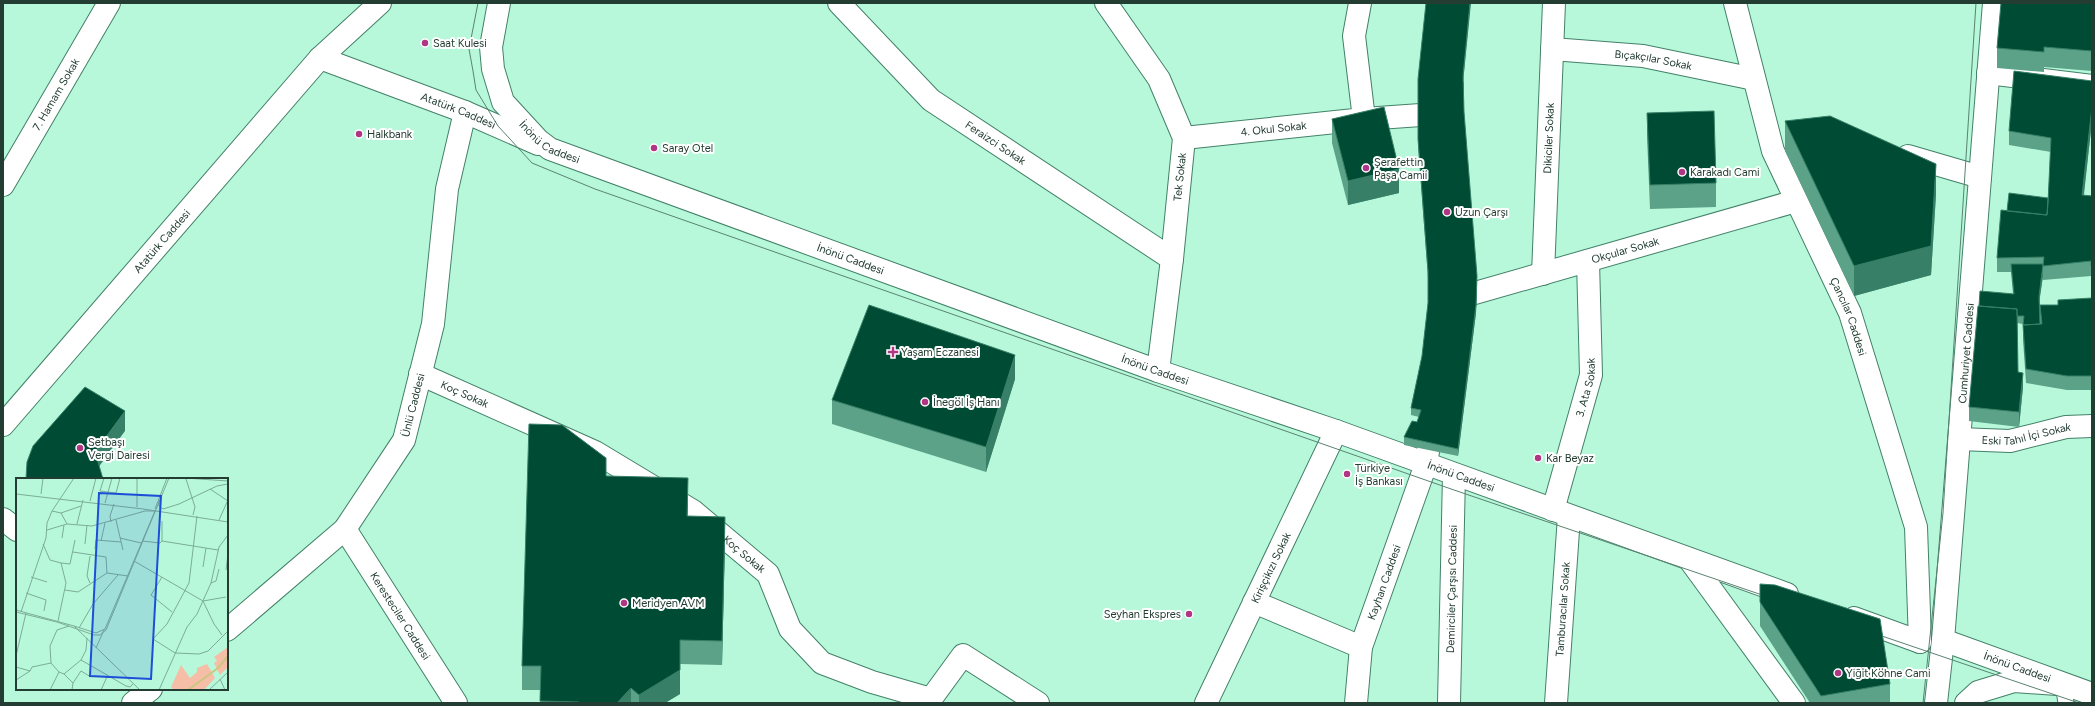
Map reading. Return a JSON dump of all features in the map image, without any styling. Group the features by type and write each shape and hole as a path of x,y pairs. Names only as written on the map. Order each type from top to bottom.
{"street":[{"name":"7. Hamam Sokak","path":"3,185 109,3"},
{"name":"Atatürk Caddesi","path":"3,425 320,58 380,3"},
{"name":"İnönü Caddesi","path":"499,3 491,47 493,69 504,102 538,140 550,149 1158,371 1336,431 1808,602"},
{"name":"Feraizci Sokak","path":"839,3 931,100 1172,259"},
{"name":"Tek Sokak","path":"1106,3 1159,79 1184,138 1172,259 1158,371"},
{"path":"1360,3 1354,36 1364,119"},
{"name":"Dikiciler Sokak","path":"1543,274 1554,3"},
{"name":"Çancılar Caddesi","path":"1735,3 1773,151 1850,313 1916,527 1920,642 1838,612"},
{"name":"Cumhuriyet Caddesi","path":"1936,703 1943,640 1994,3"},
{"name":"Bıçakçılar Sokak","path":"1552,49 1643,56 1754,79"},
{"name":"Atatürk Caddesi","path":"320,58 465,112 550,149"},
{"path":"1988,73 2092,86"},
{"path":"1450,90 1451,136"},
{"name":"Ünlü Caddesi","path":"228,629 345,529 404,440 433,324 447,189 465,112"},
{"name":"4. Okul Sokak","path":"1184,138 1364,119 1450,113"},
{"path":"1773,151 1795,146"},
{"path":"1891,151 1980,177"},
{"name":"Okçular Sokak","path":"1454,276 1453,307 1543,274 1796,200"},
{"name":"3. Ata Sokak","path":"1561,513 1591,375 1588,261"},
{"name":"Koç Sokak","path":"420,374 595,452 693,510 768,574 790,629 822,663 872,682 930,701"},
{"name":"Kayhan Caddesi","path":"1356,703 1361,647 1426,464 1437,402"},
{"name":"Eski Tahıl İçi Sokak","path":"1959,439 2010,441 2066,427 2092,426"},
{"name":"Kirişçikızı Sokak","path":"1206,703 1336,431"},
{"name":"Demirciler Çarşısı Caddesi","path":"1449,703 1454,475"},
{"name":"Tamburacılar Sokak","path":"1556,703 1561,513"},
{"path":"3,519 16,529"},
{"name":"Keresteciler Caddesi","path":"345,529 456,703"},
{"path":"1689,559 1794,703"},
{"path":"1254,602 1361,647"},
{"name":"İnönü Caddesi","path":"1943,640 2064,693 2092,694"},
{"path":"930,701 963,655 1038,703"},
{"path":"1966,703 1978,692 2014,682 2064,693"},
{"path":"133,703 150,690"}],"building":[{"name":"Uzun Çarşı","path":"1426,3 1470,3 1463,76 1464,112 1477,276 1476,305 1458,449 1404,437 1412,421 1417,422 1421,410 1411,408 1422,356 1428,303 1428,271 1418,139 1418,79"},
{"path":"2001,3 2092,3 2092,51 2044,47 2044,52 1997,48"},
{"path":"2014,71 2092,81 2092,107 2082,195 2092,196 2092,266 2091,261 2043,266 2044,257 1997,258 2001,210 2047,215 2051,138 2009,131"},
{"path":"1384,107 1399,169 1348,181 1332,119"},
{"name":"Karakadı Cami","path":"1714,111 1716,183 1650,185 1647,113"},
{"path":"1830,116 1936,164 1931,246 1854,266 1785,121"},
{"path":"2009,193 2048,198 2047,215 2007,211"},
{"path":"2011,264 2043,264 2039,297 2040,324 2023,325 2024,316 2017,316 2017,309 1979,306 1980,291 2014,294"},
{"path":"2092,298 2092,376 2067,376 2026,369 2023,325 2042,324 2040,305 2058,305 2058,300"},
{"name":"İnegöl İş Hanı","path":"869,305 1015,355 986,447 832,400"},
{"path":"1978,306 2017,309 2018,372 2023,373 2019,412 1969,407"},
{"name":"Setbaşı Vergi Dairesi","path":"85,387 125,411 95,452 103,478 26,478 27,462 33,446"},
{"name":"Meridyen AVM","path":"529,424 562,425 606,458 606,476 688,478 687,516 725,517 722,641 680,640 680,670 639,695 631,688 617,703 540,701 541,666 522,666"},
{"name":"Yiğit Köhne Cami","path":"1760,584 1775,585 1880,619 1890,684 1821,696 1760,602"}],"tram line":[{"path":"478,3 469,49 476,90 498,126 532,163 595,189 1454,490 1771,598"},
{"path":"1923,703 1943,513 1976,3"},
{"path":"1873,633 2079,703"}],"place":[{"name":"Saat Kulesi","path":"425,43"},
{"name":"Halkbank","path":"359,134"},
{"name":"Saray Otel","path":"654,148"},
{"name":"Şerafettin Paşa Camii","path":"1366,168"},
{"name":"Karakadı Cami","path":"1682,172"},
{"name":"Uzun Çarşı","path":"1447,212"},
{"name":"Yaşam Eczanesi","path":"893,352"},
{"name":"İnegöl İş Hanı","path":"925,402"},
{"name":"Setbaşı Vergi Dairesi","path":"80,448"},
{"name":"Kar Beyaz","path":"1538,458"},
{"name":"Türkiye İş Bankası","path":"1347,474"},
{"name":"Meridyen AVM","path":"624,603"},
{"name":"Seyhan Ekspres","path":"1189,614"},
{"name":"Yiğit Köhne Cami","path":"1838,673"}]}
